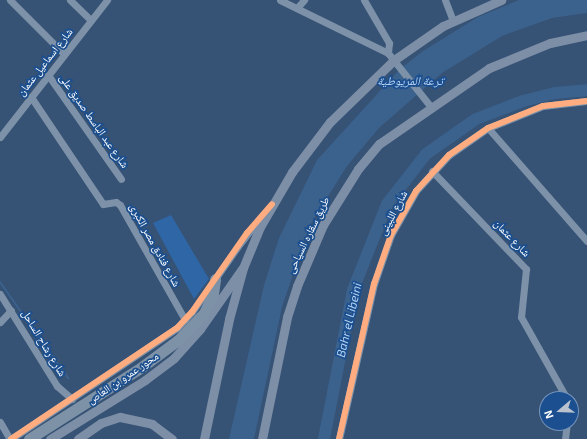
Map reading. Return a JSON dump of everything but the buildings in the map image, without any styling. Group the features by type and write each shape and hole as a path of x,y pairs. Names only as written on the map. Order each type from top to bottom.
{"highway":[{"path":"29,439 143,366 178,340 199,319 207,307 215,279"}],"main road":[{"path":"204,439 228,319 243,268 272,204 320,134 394,60 453,21 501,0"},
{"name":"طريق سقاره السياحى","path":"262,439 287,317 304,267 323,225 358,169 378,144 429,104 489,68 550,43 587,35"},
{"name":"محور عمرو بن العاص","path":"50,439 150,377 174,358 200,329 234,278 243,268"},
{"path":"78,439 101,423 120,417 152,424 172,439"}],"street":[{"path":"10,0 64,54"},
{"path":"70,0 91,20"},
{"name":"شارع اسماعيل عثمان","path":"0,137 107,0"},
{"path":"280,0 394,60"},
{"path":"297,8 304,0"},
{"path":"364,0 389,43 394,60 429,104"},
{"path":"445,0 453,21"},
{"name":"شارع عبد الباسط صديق على","path":"48,75 121,179"},
{"name":"شارع فنادق مصر الكبرى","path":"31,97 103,204 116,202 120,205 185,320"},
{"name":"شارع اللبينى","path":"339,439 374,284 382,259 402,212 432,171 468,140 488,128 543,106 587,101"},
{"path":"488,128 587,242"},
{"name":"شارع عثمان","path":"432,171 526,269 521,317 563,391"},
{"path":"0,422 10,439 160,341 185,320 247,233 272,204"},
{"name":"شارع رشاح الساحل","path":"0,294 57,386 72,399"},
{"path":"0,322 11,310"}],"shaded area":[{"path":"171,215 209,279 194,299 153,223"}],"water":[{"name":"ترعة المريوطية","path":"519,0 587,0 587,13 552,18 502,36 442,73 379,128 347,166 309,227 282,307 254,439 229,439 264,285 279,238 317,160 400,69 423,51 478,17"}],"waterway":[{"name":"Bahr el Libeini","path":"324,439 353,290 387,204 426,154 476,119 523,101 555,93 587,90"},
{"path":"0,282 68,378"}],"cycle path":[{"path":"339,439 374,284 391,235 416,191 449,155 488,128 543,106 587,101"},
{"path":"11,439 177,328 192,312 247,233 272,204"}]}
